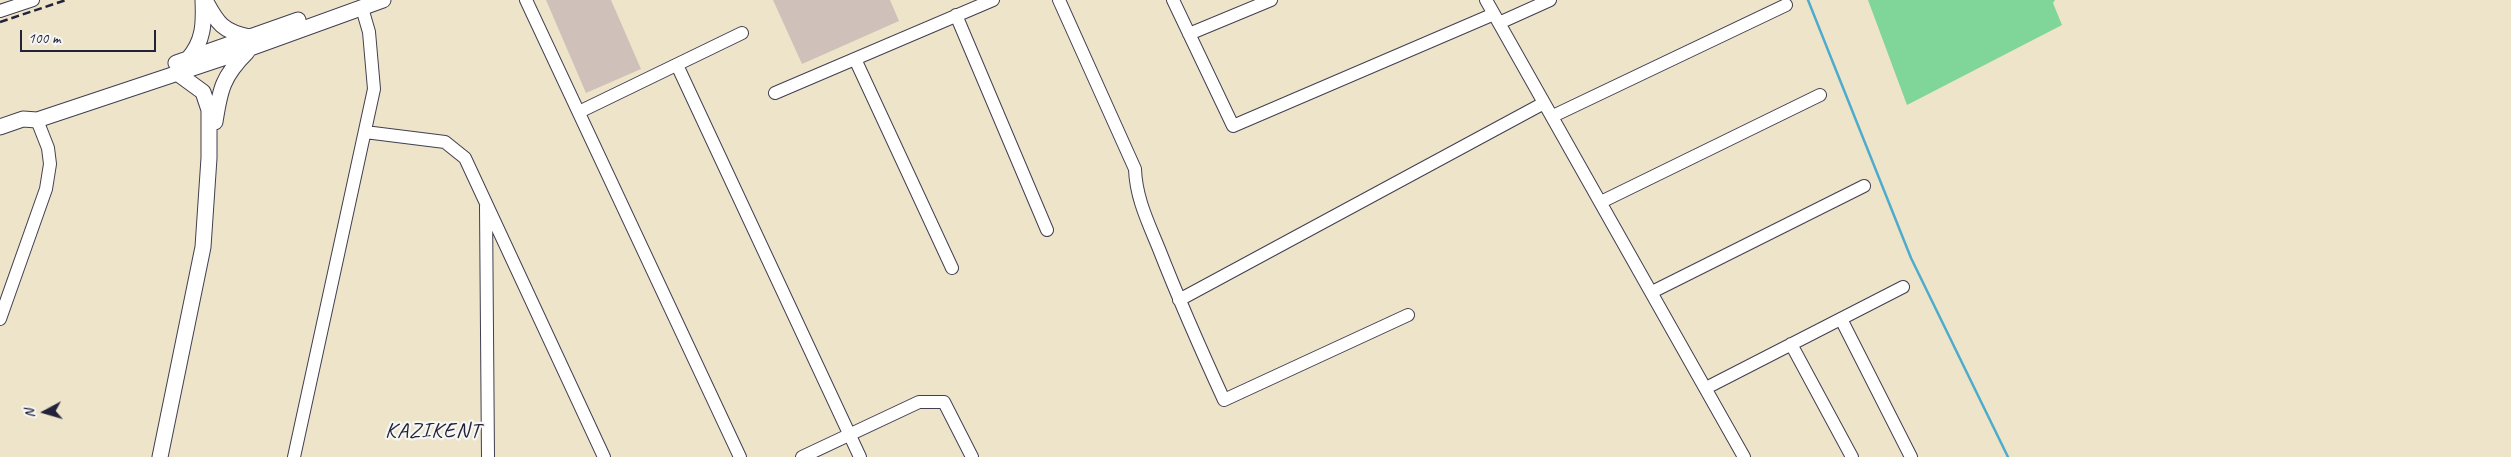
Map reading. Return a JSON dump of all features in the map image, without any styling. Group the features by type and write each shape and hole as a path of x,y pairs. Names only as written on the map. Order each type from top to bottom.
{"main road":[{"path":"204,0 217,23 251,42"},
{"path":"187,59 197,48 204,27 204,0"},
{"path":"0,127 177,73 251,42 359,4 383,0"},
{"path":"30,119 34,110 187,59 251,42"},
{"path":"209,158 219,97 230,69 251,42"},
{"path":"160,457 203,247 209,158 209,110 203,92 177,73"}],"street":[{"path":"0,12 33,0"},
{"path":"526,0 740,457"},
{"path":"775,93 993,0"},
{"path":"1059,0 1135,169 1136,188 1179,300 1224,400 1408,315"},
{"path":"1173,0 1233,126 1497,18 1550,0"},
{"path":"1189,34 1271,0"},
{"path":"1486,0 1744,457"},
{"path":"294,457 374,89 369,32 359,4"},
{"path":"1552,116 1786,5"},
{"path":"956,15 1047,230"},
{"path":"579,112 742,33"},
{"path":"854,59 952,268"},
{"path":"677,65 860,457"},
{"path":"1601,202 1820,95"},
{"path":"1179,300 1544,103"},
{"path":"0,320 4,295 46,189 50,164 48,148 30,119"},
{"path":"365,132 445,142 465,158 604,457"},
{"path":"1652,292 1864,186"},
{"path":"486,201 488,457"},
{"path":"1706,388 1903,287"},
{"path":"1841,319 1911,457"},
{"path":"1791,344 1852,457"},
{"path":"802,457 919,402 944,402 972,457"}],"shaded area":[{"path":"546,0 611,0 641,69 586,93"},
{"path":"773,0 890,0 899,21 802,64"}],"green space":[{"path":"1868,0 2055,0 2053,3 2062,25 1907,105"}],"waterway":[{"path":"1808,0 1911,258 2008,457"}],"railway":[{"path":"0,22 66,0"}],"district":[{"name":"KAZIKENT","path":"433,431"}]}
